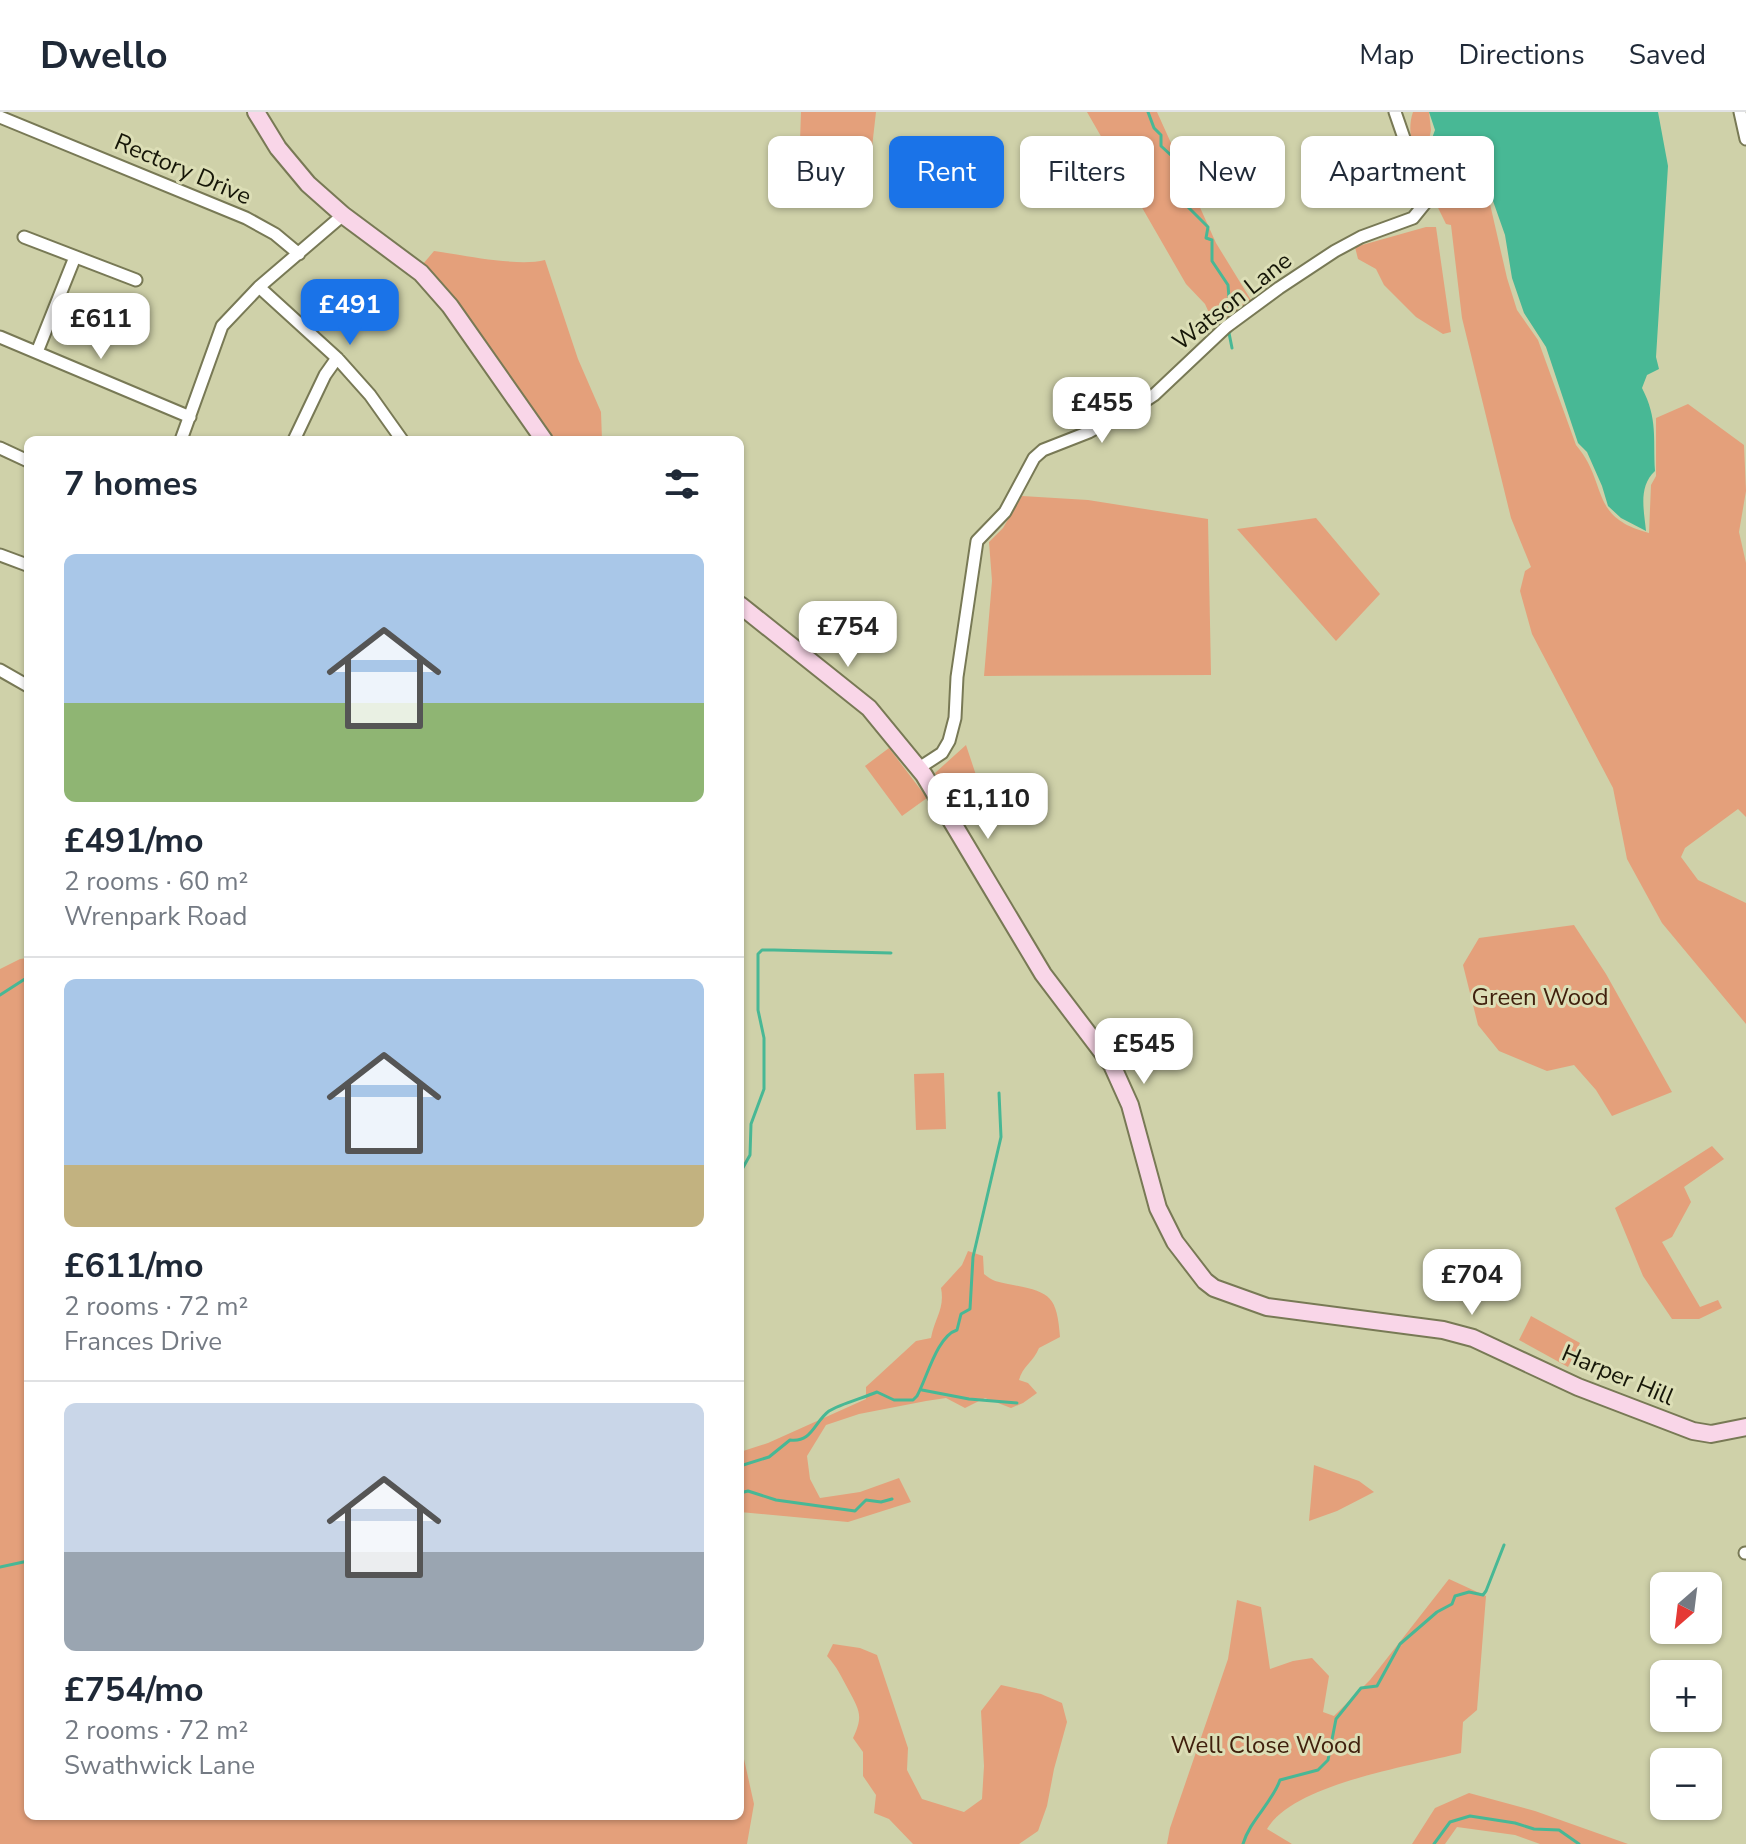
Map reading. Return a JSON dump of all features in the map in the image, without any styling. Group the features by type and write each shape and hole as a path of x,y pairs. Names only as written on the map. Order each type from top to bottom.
{"street":[{"path":"256,112 278,148 301,176 343,215 421,273 450,306 541,436"},
{"path":"1740,112 1746,139"},
{"name":"Watson Lane","path":"919,768 942,753 955,718 957,677 977,541 1005,512 1034,458 1043,450 1089,432 1154,395 1226,327 1335,251 1361,237 1413,218 1426,202 1399,115"},
{"name":"Rectory Drive","path":"0,117 246,218 275,234 299,254"},
{"path":"183,436 222,326 259,287 343,215"},
{"path":"24,237 136,280"},
{"path":"37,352 75,257"},
{"path":"259,287 337,358 370,395 399,436"},
{"path":"0,337 190,417"},
{"path":"296,436 325,375 337,358"},
{"path":"0,448 24,459"},
{"path":"0,555 24,564"},
{"path":"744,608 807,662 869,708 919,768"},
{"path":"0,670 24,684"},
{"name":"Harper Hill","path":"919,768 1043,974 1112,1065 1130,1105 1158,1208 1175,1242 1199,1275 1214,1288 1267,1307 1443,1330 1473,1338 1578,1387 1693,1431 1722,1434 1746,1427"}],"green space":[{"path":"801,112 876,112 873,138 873,136 800,136"},
{"path":"1087,112 1157,112 1170,141 1170,208 1200,208 1216,243 1251,300 1216,328 1205,304 1186,284 1142,208 1154,208 1154,136 1101,136"},
{"path":"1413,112 1429,112 1430,136 1411,136"},
{"path":"1438,208 1491,208 1517,310 1538,340 1576,445 1593,473 1602,498 1616,518 1649,533 1651,485 1656,476 1656,418 1688,404 1744,445 1746,491 1739,532 1746,563 1746,817 1738,809 1685,848 1681,857 1698,880 1746,903 1746,1024 1662,923 1627,859 1613,788 1532,634 1520,591 1525,571 1531,567 1511,518 1462,318 1451,225 1446,224"},
{"path":"1436,227 1451,332 1443,334 1416,317 1384,285 1376,269 1358,259 1355,247"},
{"path":"434,251 506,261 545,260 578,359 601,412 602,436 551,436 458,303 423,264"},
{"path":"1022,496 1088,500 1208,519 1211,675 984,676 992,581 989,542 1003,528"},
{"path":"1316,518 1380,594 1336,641 1237,529"},
{"path":"966,745 981,790 945,793 935,773"},
{"path":"889,748 927,798 902,816 865,766"},
{"name":"Green Wood","path":"1574,925 1606,974 1672,1092 1612,1116 1596,1090 1574,1065 1547,1071 1499,1051 1478,1025 1463,965 1479,938"},
{"path":"24,958 24,1820 744,1820 744,1759 754,1804 747,1844 0,1844 0,969"},
{"path":"944,1073 946,1129 916,1130 914,1074"},
{"path":"1712,1146 1724,1159 1684,1187 1691,1202 1672,1237 1662,1242 1700,1307 1718,1300 1722,1308 1699,1319 1672,1319 1643,1276 1615,1208"},
{"path":"968,1251 983,1256 984,1274 998,1282 1042,1293 1053,1303 1060,1337 1039,1348 1019,1380 1028,1383 1037,1393 1011,1408 985,1398 965,1408 946,1398 859,1414 826,1425 807,1456 810,1479 820,1498 860,1492 899,1478 911,1502 848,1522 744,1512 744,1451 866,1399 866,1387 916,1341 931,1338 941,1308 941,1288 962,1265"},
{"path":"1531,1316 1580,1343 1568,1367 1519,1340"},
{"path":"1314,1465 1359,1481 1374,1492 1309,1521"},
{"name":"Well Close Wood","path":"1449,1579 1486,1596 1477,1710 1463,1722 1461,1753 1355,1779 1301,1800 1281,1813 1267,1829 1292,1844 1167,1844 1228,1659 1237,1600 1261,1607 1270,1669 1312,1658 1329,1676 1323,1712 1334,1716 1370,1680"},
{"path":"833,1644 860,1648 877,1655 908,1748 907,1770 922,1799 964,1812 982,1799 981,1711 1001,1685 1041,1694 1062,1703 1067,1722 1038,1831 1019,1844 913,1844 889,1819 874,1813 876,1795 863,1776 863,1752 853,1738 859,1713 841,1676 827,1656"},
{"path":"1469,1793 1535,1811 1628,1844 1540,1844 1515,1835 1457,1827 1445,1844 1412,1844 1435,1808"}],"shaded area":[{"path":"1429,112 1658,112 1668,166 1656,357 1659,369 1647,375 1642,388 1653,419 1655,471 1644,491 1646,531 1621,518 1608,506 1587,452 1578,443 1546,347 1524,313 1494,204 1494,136 1433,136 1435,130"}],"waterway":[{"path":"1148,112 1154,128 1161,135 1161,146 1173,157 1175,169 1189,180 1185,204 1208,227 1206,238 1212,240 1212,261 1228,285 1230,311"},
{"path":"1232,348 1229,333 1233,328"},
{"path":"744,1166 750,1155 751,1124 764,1089 764,1038 758,1010 758,954 762,950 891,953"},
{"path":"0,995 24,980"},
{"path":"744,1465 769,1457 790,1440 808,1435 829,1411 839,1406 877,1392 894,1400 913,1400 917,1396 938,1349 957,1330 961,1314 970,1309 973,1257 1001,1137 999,1093"},
{"path":"922,1390 969,1399 1017,1403"},
{"path":"744,1492 776,1500 855,1511 866,1500 881,1502 892,1499"},
{"path":"1243,1844 1280,1780 1318,1770 1328,1760 1336,1719 1361,1688 1377,1686 1400,1644 1437,1612 1452,1604 1455,1596 1469,1592 1483,1595 1504,1545"},
{"path":"0,1567 24,1562"},
{"path":"1434,1844 1450,1822 1470,1816 1534,1829 1559,1830 1579,1844"}]}
